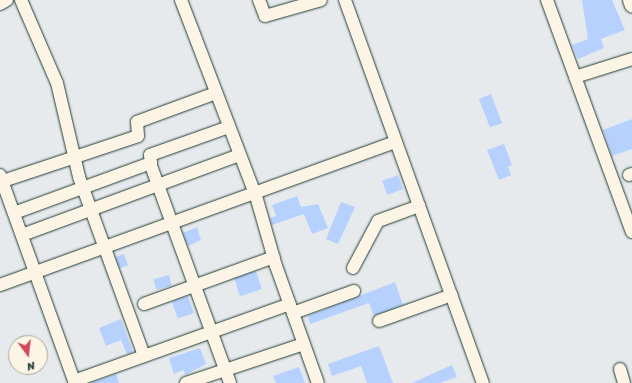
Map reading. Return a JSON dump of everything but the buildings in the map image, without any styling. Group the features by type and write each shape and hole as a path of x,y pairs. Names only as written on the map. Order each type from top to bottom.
{"main road":[{"path":"630,0 632,5"}],"street":[{"path":"0,4 7,0"},
{"path":"21,0 58,83 83,188 144,356"},
{"path":"181,0 256,196 274,258 318,383"},
{"path":"259,0 265,16 321,0"},
{"path":"345,0 483,383"},
{"path":"547,0 632,232"},
{"path":"575,77 632,59"},
{"path":"216,93 137,122 138,136 75,158 1,180 75,382 211,333 291,308 354,291"},
{"path":"229,127 150,155 150,163 230,383"},
{"path":"0,285 256,196 395,142"},
{"path":"22,235 91,208 240,155"},
{"path":"14,213 150,163"},
{"path":"352,268 378,221 420,206"},
{"path":"144,304 274,258"},
{"path":"379,321 452,295"},
{"path":"186,383 304,344"},
{"path":"620,369 624,383"}]}
